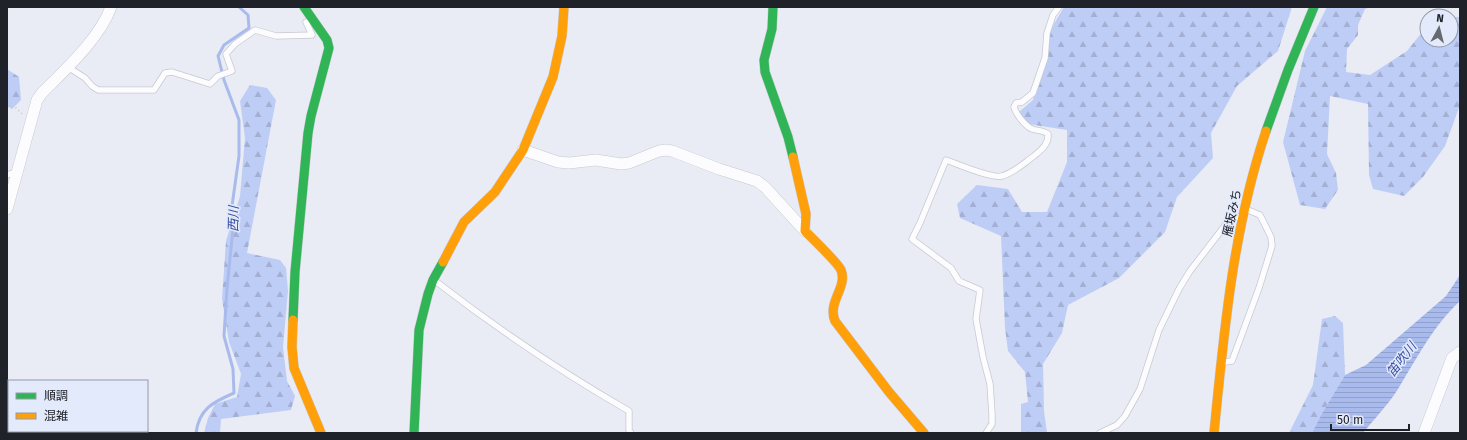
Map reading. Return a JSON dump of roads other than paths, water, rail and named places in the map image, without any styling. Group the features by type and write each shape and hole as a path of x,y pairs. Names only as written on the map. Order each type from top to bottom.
{"main road":[{"path":"303,7 327,40 330,48 311,116 308,133 295,272 292,347 294,368 321,433"},
{"path":"414,433 419,330 428,294 433,280 464,222 495,192 523,150 554,77 562,36 564,7"},
{"path":"773,7 772,29 766,48 764,72 788,137 806,214 805,231 841,269 843,278 832,307 832,314 835,321 877,380 901,409 924,433"},
{"name":"雁坂みち","path":"1214,433 1220,362 1231,280 1243,212 1251,179 1276,102 1314,7"}],"street":[{"path":"7,209 37,100 82,52 107,18 111,7"},
{"path":"523,150 558,162 569,164 596,160 621,164 629,163 659,151 672,151 719,169 757,181 765,187 805,231"},
{"path":"1424,433 1452,358 1460,352"}],"lane":[{"path":"68,67 86,78 92,86 98,90 154,90 165,74 172,72 210,84 218,76 232,71 226,54 235,44 255,30 276,36 312,35 300,11 303,7"},
{"path":"986,433 992,424 992,414 990,384 976,319 980,290 959,281 951,268 912,239 920,224 946,160 986,174 1000,177 1009,174 1042,150 1048,138 1048,134 1044,131 1027,126 1015,111 1014,107 1016,103 1022,102 1033,93 1045,58 1047,33 1053,15 1059,7"},
{"path":"7,175 18,171"},
{"path":"1100,433 1117,425 1125,416 1140,389 1159,330 1179,289 1190,271 1230,219 1243,212 1260,215 1271,237 1272,246 1259,288 1232,361 1220,362"},
{"path":"433,280 492,324 532,351 629,411 629,430 631,433"}],"water":[{"name":"笛吹川","path":"1460,275 1460,301 1442,321 1419,354 1394,395 1363,433 1312,433 1345,375 1366,365 1446,296"}],"waterway":[{"name":"西川","path":"196,433 200,418 208,407 234,393 233,369 224,336 234,219 231,213 239,156 239,120 224,80 218,56 224,45 249,28 248,15 239,7"}]}
